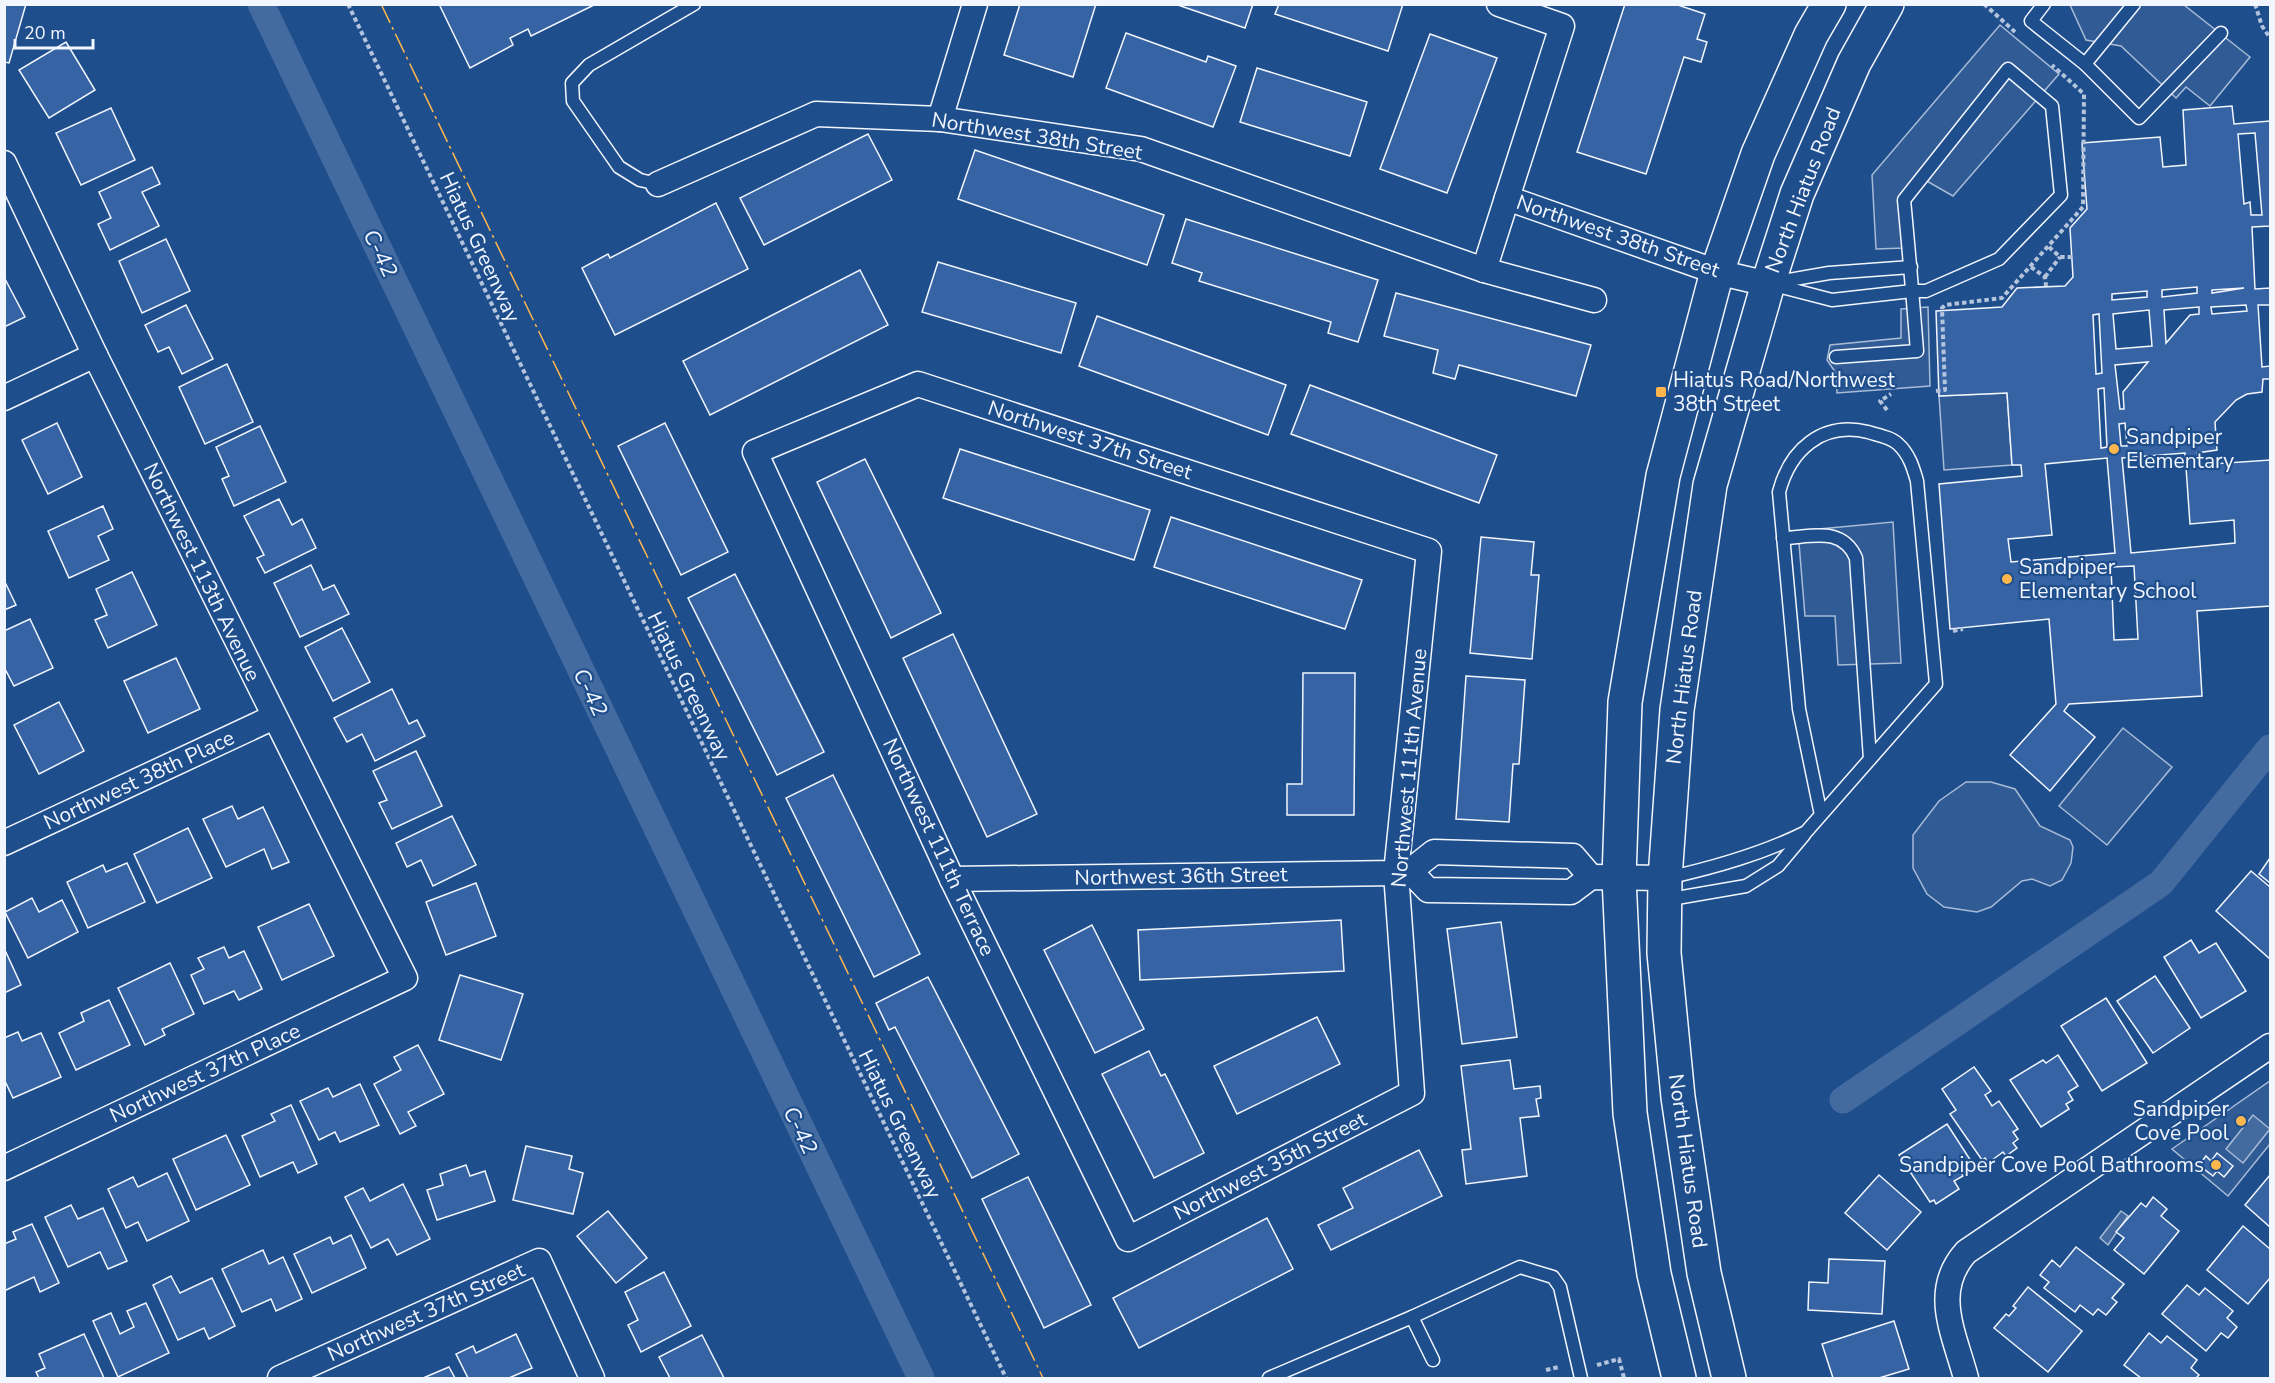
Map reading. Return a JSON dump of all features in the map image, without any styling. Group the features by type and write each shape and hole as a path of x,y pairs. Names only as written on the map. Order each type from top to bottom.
{"main road":[{"path":"1679,1378 1656,1282 1629,1113 1605,877 1627,690 1662,476 1717,272 1758,154 1811,35 1829,4"},
{"name":"North Hiatus Road","path":"1729,1378 1704,1273 1678,1096 1664,953 1665,889 1677,710 1710,485 1768,284 1797,194 1854,63 1887,4"}],"street":[{"path":"940,119 975,4"},
{"path":"1499,4 1562,26 1507,198"},
{"name":"Northwest 38th Street","path":"658,184 816,114 940,119 1141,149 1484,270 1594,300"},
{"name":"Northwest 113th Avenue","path":"4,163 95,355 405,978"},
{"name":"Northwest 38th Street","path":"1484,270 1507,198 1717,272 1768,284"},
{"path":"4,398 95,355"},
{"name":"Northwest 37th Street","path":"755,452 918,384 1429,551"},
{"name":"Northwest 111th Terrace","path":"755,452 952,879 1128,1239"},
{"name":"Northwest 111th Avenue","path":"1412,1093 1403,872 1429,551"},
{"name":"Northwest 38th Place","path":"6,839 274,717"},
{"path":"1605,877 1571,892 1428,890 1403,872 1434,852 1572,856 1605,877 1665,889"},
{"name":"Northwest 36th Street","path":"952,879 1403,872"},
{"name":"Northwest 37th Place","path":"4,1168 405,978"},
{"path":"1966,1378 1946,1300 1947,1284 1954,1267 1966,1252 2271,1046"},
{"name":"Northwest 35th Street","path":"1128,1239 1412,1093"},
{"name":"Northwest 37th Street","path":"280,1378 539,1261 592,1378"}],"lane":[{"path":"658,184 640,180 619,167 573,101 572,83 589,65 694,4"},
{"path":"2044,4 2031,21 2085,64 2139,118 2221,33"},
{"path":"2085,64 2133,4"},
{"path":"1768,284 1832,300 1912,291 1926,291 2000,259 2061,195 2052,106 2008,69 1904,200 1911,267 1912,291 1917,351 1836,357"},
{"path":"1768,284 1829,273 1911,267"},
{"path":"1665,889 1746,886 1778,866 1935,684 1917,481 1910,460 1897,442 1858,430 1835,430 1814,438 1799,451 1783,477 1779,492 1799,709 1821,815"},
{"path":"1783,538 1836,536 1849,545 1856,558 1870,759"},
{"path":"1665,889 1779,845 1806,832"},
{"path":"1269,1378 1412,1317 1520,1267 1540,1271 1553,1277 1560,1287 1581,1378"},
{"path":"1412,1317 1433,1360"}],"path":[{"name":"Hiatus Greenway","path":"348,4 1006,1378"},
{"path":"1984,4 2017,34"},
{"path":"2255,4 2262,26 2271,38"},
{"path":"1936,391 1945,390 1942,308 1945,304 1998,300 2008,293 2080,211 2084,201 2084,94 2051,64"},
{"path":"2049,247 2060,256 2072,257"},
{"path":"2046,286 2045,277 2060,256"},
{"path":"2031,267 2045,277"},
{"path":"1887,410 1880,401 1891,394"},
{"path":"1953,631 1963,630"}],"shaded area":[{"path":"2070,5 2184,5 2250,57 2210,106 2186,87 2176,98 2121,46 2086,40"},
{"path":"2000,25 2059,74 1953,196 1918,176 1902,194 1904,248 1876,249 1872,175"},
{"path":"1928,307 1930,386 1837,393 1836,373 1827,360 1830,345 1901,338 1901,309"},
{"path":"2007,393 2012,465 1944,470 1939,396"},
{"path":"1893,522 1901,663 1838,665 1835,616 1805,616 1798,531"},
{"path":"2123,728 2172,767 2107,845 2059,806"},
{"path":"1966,782 1991,782 2015,789 2040,826 2070,840 2073,847 2071,863 2062,880 2050,886 2032,879 2022,881 1991,907 1977,912 1944,907 1927,894 1913,868 1913,835 1939,801"},
{"name":"Sandpiper Cove Pool","path":"2270,1081 2270,1144 2228,1196 2172,1149"},
{"path":"2253,1115 2270,1129 2243,1163 2226,1149"},
{"path":"2121,1211 2128,1216 2108,1245 2100,1238"}],"building":[{"path":"4,4 26,4 9,63 4,62"},
{"path":"439,4 596,4 531,36 528,29 510,38 513,45 470,68"},
{"path":"1020,4 1096,4 1073,77 1004,55"},
{"path":"1175,4 1253,4 1245,28"},
{"path":"1279,4 1403,4 1388,51 1275,14"},
{"path":"1625,4 1675,4 1705,14 1697,39 1707,42 1701,62 1684,57 1646,174 1577,152"},
{"path":"1126,33 1206,62 1208,56 1236,66 1213,127 1106,88"},
{"path":"1430,34 1497,58 1447,193 1380,169"},
{"path":"66,42 95,90 49,118 19,70"},
{"path":"1257,68 1367,102 1350,156 1240,122"},
{"name":"Sandpiper Elementary","path":"2232,106 2234,124 2270,121 2270,226 2252,227 2255,289 2270,288 2270,305 2258,305 2262,367 2270,366 2270,379 2263,379 2262,392 2247,394 2236,400 2215,422 2217,450 2197,453 2198,465 2270,460 2270,606 2197,611 2202,696 2069,704 2064,711 2095,737 2050,791 2010,755 2056,704 2049,619 1950,629 1939,484 2022,476 2021,465 2012,465 2007,393 1939,396 1936,311 2002,307 2017,288 2065,286 2073,277 2070,228 2087,209 2082,143 2160,137 2163,167 2186,165 2183,110","holes":["2255,133 2262,215 2251,215 2250,202 2244,204 2238,134","2197,287 2197,293 2162,297 2162,290","2244,288 2212,293 2212,290","2147,291 2147,297 2112,300 2112,294","2246,305 2247,311 2212,314 2211,307","2199,307 2199,314 2190,315 2166,343 2164,310","2149,310 2152,346 2116,349 2113,314","2099,314 2102,373 2096,374 2093,315","2148,362 2123,392 2124,409 2120,409 2115,365","2104,388 2107,447 2101,448 2098,389","2125,423 2127,446 2121,446 2119,424","2185,453 2190,524 2234,520 2235,543 2131,553 2122,458","2107,458 2115,553 2011,562 2008,539 2052,535 2045,464","2134,566 2138,639 2114,640 2111,567"]},
{"path":"111,108 135,160 81,185 56,133"},
{"path":"868,134 892,180 764,245 740,198"},
{"path":"975,150 1164,215 1147,265 958,199"},
{"path":"152,167 160,184 142,192 159,226 110,250 98,224 111,218 99,192"},
{"path":"716,203 748,269 615,335 582,268 608,254 610,258"},
{"path":"1186,219 1378,280 1358,342 1328,333 1331,322 1199,281 1202,273 1172,263"},
{"path":"166,239 190,291 142,313 119,261"},
{"path":"938,262 1076,303 1061,353 922,312"},
{"path":"860,270 888,325 710,415 683,361"},
{"path":"4,277 25,317 4,327"},
{"path":"1396,293 1591,345 1576,396 1459,365 1455,379 1433,373 1438,350 1384,336"},
{"path":"186,305 213,359 182,374 169,347 158,352 145,325"},
{"path":"1097,316 1286,385 1268,435 1079,366"},
{"path":"227,364 253,422 205,444 179,387"},
{"path":"1310,385 1497,455 1479,503 1291,434"},
{"path":"57,423 82,477 48,494 22,440"},
{"path":"665,423 728,552 681,575 618,446"},
{"path":"260,426 286,482 234,506 222,479 229,476 216,447"},
{"path":"960,449 1150,510 1134,560 943,498"},
{"path":"865,459 941,613 891,638 817,482"},
{"path":"279,499 292,525 302,519 316,548 265,573 257,558 264,555 244,516"},
{"path":"103,506 113,529 98,536 109,560 69,578 48,531"},
{"path":"1171,517 1362,580 1345,629 1154,567"},
{"path":"1481,537 1534,542 1531,575 1539,575 1532,659 1470,653"},
{"path":"311,565 323,590 334,585 349,614 300,637 274,583"},
{"path":"132,572 157,625 108,648 95,620 107,615 96,589"},
{"path":"735,574 824,752 777,775 688,598"},
{"path":"4,580 16,605 4,610"},
{"path":"30,619 53,668 14,686 4,667 4,631"},
{"path":"342,628 370,682 333,701 305,647"},
{"path":"953,634 1037,814 987,837 903,658"},
{"path":"176,658 200,709 148,733 124,681"},
{"path":"1303,673 1355,673 1354,815 1287,815 1287,784 1302,784"},
{"path":"1466,676 1525,680 1519,764 1513,764 1509,822 1456,819"},
{"path":"392,689 409,724 417,720 425,736 375,761 362,734 347,742 334,718"},
{"path":"59,702 84,751 39,774 14,725"},
{"path":"416,751 442,806 392,829 379,803 387,800 373,771"},
{"path":"833,775 920,954 874,977 786,798"},
{"path":"232,806 238,819 263,807 289,862 272,869 264,849 226,867 203,819"},
{"path":"452,816 476,865 433,886 421,860 407,867 396,843"},
{"path":"188,828 212,878 157,903 134,854"},
{"path":"2270,858 2270,883 2259,874"},
{"path":"127,863 145,902 88,928 67,882 103,865 106,872"},
{"path":"2251,871 2270,887 2270,959 2216,911"},
{"path":"476,883 496,936 446,955 426,902"},
{"path":"32,898 39,912 62,900 78,932 28,958 5,912"},
{"path":"309,904 334,956 282,980 258,927"},
{"path":"1341,920 1344,971 1140,980 1138,930"},
{"path":"1501,922 1517,1037 1462,1044 1447,929"},
{"path":"1092,925 1144,1029 1095,1053 1044,950"},
{"path":"2191,940 2199,953 2216,943 2246,991 2201,1018 2164,957"},
{"path":"224,947 229,958 244,951 262,989 239,1000 234,991 204,1004 191,975 204,969 198,958"},
{"path":"4,948 21,985 4,993"},
{"path":"170,963 194,1014 162,1029 165,1035 145,1045 118,988"},
{"path":"460,975 523,994 501,1060 439,1040"},
{"path":"2155,976 2190,1028 2153,1053 2117,1001"},
{"path":"928,977 1019,1154 972,1178 895,1027 889,1030 876,1003"},
{"path":"2106,998 2147,1063 2102,1091 2061,1026"},
{"path":"109,1000 130,1045 76,1070 59,1033 84,1021 81,1013"},
{"path":"1317,1017 1340,1064 1237,1114 1214,1066"},
{"path":"18,1032 22,1041 41,1033 61,1077 13,1098 4,1079 4,1038"},
{"path":"418,1045 444,1094 408,1112 416,1126 400,1134 374,1084 401,1070 394,1057"},
{"path":"1149,1051 1161,1076 1165,1074 1204,1153 1154,1178 1102,1074"},
{"path":"2058,1055 2078,1086 2068,1092 2073,1100 2066,1104 2069,1109 2041,1127 2010,1080 2043,1060 2046,1063"},
{"path":"1510,1060 1514,1089 1540,1086 1541,1098 1536,1099 1539,1116 1520,1118 1527,1176 1466,1184 1462,1150 1471,1149 1461,1066"},
{"path":"1974,1067 1991,1091 1985,1095 1992,1106 1999,1101 2018,1129 2013,1132 2018,1139 2013,1143 2017,1148 2006,1156 2003,1152 1988,1163 1985,1158 1982,1160 1950,1114 1956,1110 1942,1089"},
{"path":"360,1084 379,1125 340,1142 335,1132 319,1140 300,1101 328,1088 333,1097"},
{"path":"291,1105 317,1164 298,1173 293,1162 260,1177 242,1136 275,1121 271,1114"},
{"path":"1947,1124 1971,1161 1959,1169 1963,1176 1954,1181 1959,1189 1936,1204 1934,1200 1930,1202 1899,1155"},
{"path":"226,1135 250,1185 196,1210 173,1159"},
{"path":"526,1146 572,1156 569,1169 583,1173 573,1214 513,1200"},
{"path":"1419,1150 1442,1196 1331,1250 1318,1225 1353,1208 1343,1188"},
{"name":"Sandpiper Cove Pool Bathrooms","path":"2217,1153 2233,1166 2224,1177 2217,1171 2213,1176 2199,1165 2206,1156 2211,1161"},
{"path":"466,1165 470,1176 485,1171 495,1201 437,1220 427,1190 443,1185 440,1174"},
{"path":"167,1173 189,1221 147,1241 138,1222 126,1228 108,1189 133,1177 138,1187"},
{"path":"1879,1175 1921,1212 1887,1250 1845,1213"},
{"path":"2270,1175 2270,1227 2245,1205"},
{"path":"1028,1177 1091,1305 1044,1328 982,1199"},
{"path":"403,1184 430,1239 397,1255 388,1239 371,1248 345,1197 363,1188 370,1201"},
{"path":"2153,1197 2167,1209 2161,1216 2179,1231 2144,1274 2114,1250 2124,1238 2116,1232 2141,1203 2146,1207"},
{"path":"71,1205 78,1219 103,1208 127,1261 108,1269 100,1252 68,1267 45,1217"},
{"path":"608,1211 647,1258 616,1283 577,1236"},
{"path":"1267,1218 1293,1269 1139,1348 1113,1298"},
{"path":"32,1224 59,1283 40,1292 34,1277 4,1291 4,1244 16,1239 13,1232"},
{"path":"2243,1226 2270,1249 2270,1278 2248,1304 2207,1270"},
{"path":"351,1235 366,1268 312,1293 294,1254 330,1237 333,1244"},
{"path":"2076,1247 2124,1284 2112,1298 2117,1302 2106,1315 2098,1309 2093,1315 2080,1305 2075,1312 2044,1288 2049,1282 2040,1275 2052,1260 2060,1267"},
{"path":"263,1250 269,1264 283,1257 302,1299 276,1311 271,1299 242,1312 222,1269"},
{"path":"1829,1259 1885,1261 1882,1314 1808,1310 1809,1282 1828,1283"},
{"path":"664,1272 691,1326 641,1352 628,1325 638,1320 625,1292"},
{"path":"171,1276 180,1293 212,1278 235,1326 209,1339 204,1328 178,1340 153,1285"},
{"path":"2187,1285 2199,1295 2205,1288 2233,1311 2227,1318 2237,1327 2228,1338 2221,1333 2206,1351 2162,1314"},
{"path":"2028,1287 2082,1331 2048,1372 1994,1328 2006,1314 2009,1316 2016,1308 2013,1306"},
{"path":"146,1303 169,1353 118,1377 93,1321 111,1313 120,1334 134,1327 127,1311"},
{"path":"1894,1321 1909,1369 1879,1378 1833,1378 1822,1344"},
{"path":"2149,1333 2161,1343 2167,1336 2197,1360 2191,1368 2199,1375 2196,1378 2141,1378 2124,1365"},
{"path":"84,1334 104,1378 39,1378 36,1372 45,1368 39,1354"},
{"path":"516,1334 532,1368 509,1378 468,1378 456,1354 473,1346 476,1353"},
{"path":"702,1335 724,1378 670,1378 659,1357"},
{"path":"449,1367 455,1378 423,1378"}],"waterway":[{"name":"C-42","path":"261,4 921,1378"},
{"path":"1843,1100 2161,883 2270,748"}],"power":[{"path":"381,4 1043,1378"}],"place":[{"name":"Hiatus Road/Northwest 38th Street","path":"1661,392"},
{"name":"Sandpiper Elementary","path":"2114,449"},
{"name":"Sandpiper Elementary School","path":"2007,579"},
{"name":"Sandpiper Cove Pool","path":"2241,1121"},
{"name":"Sandpiper Cove Pool Bathrooms","path":"2216,1165"}]}
